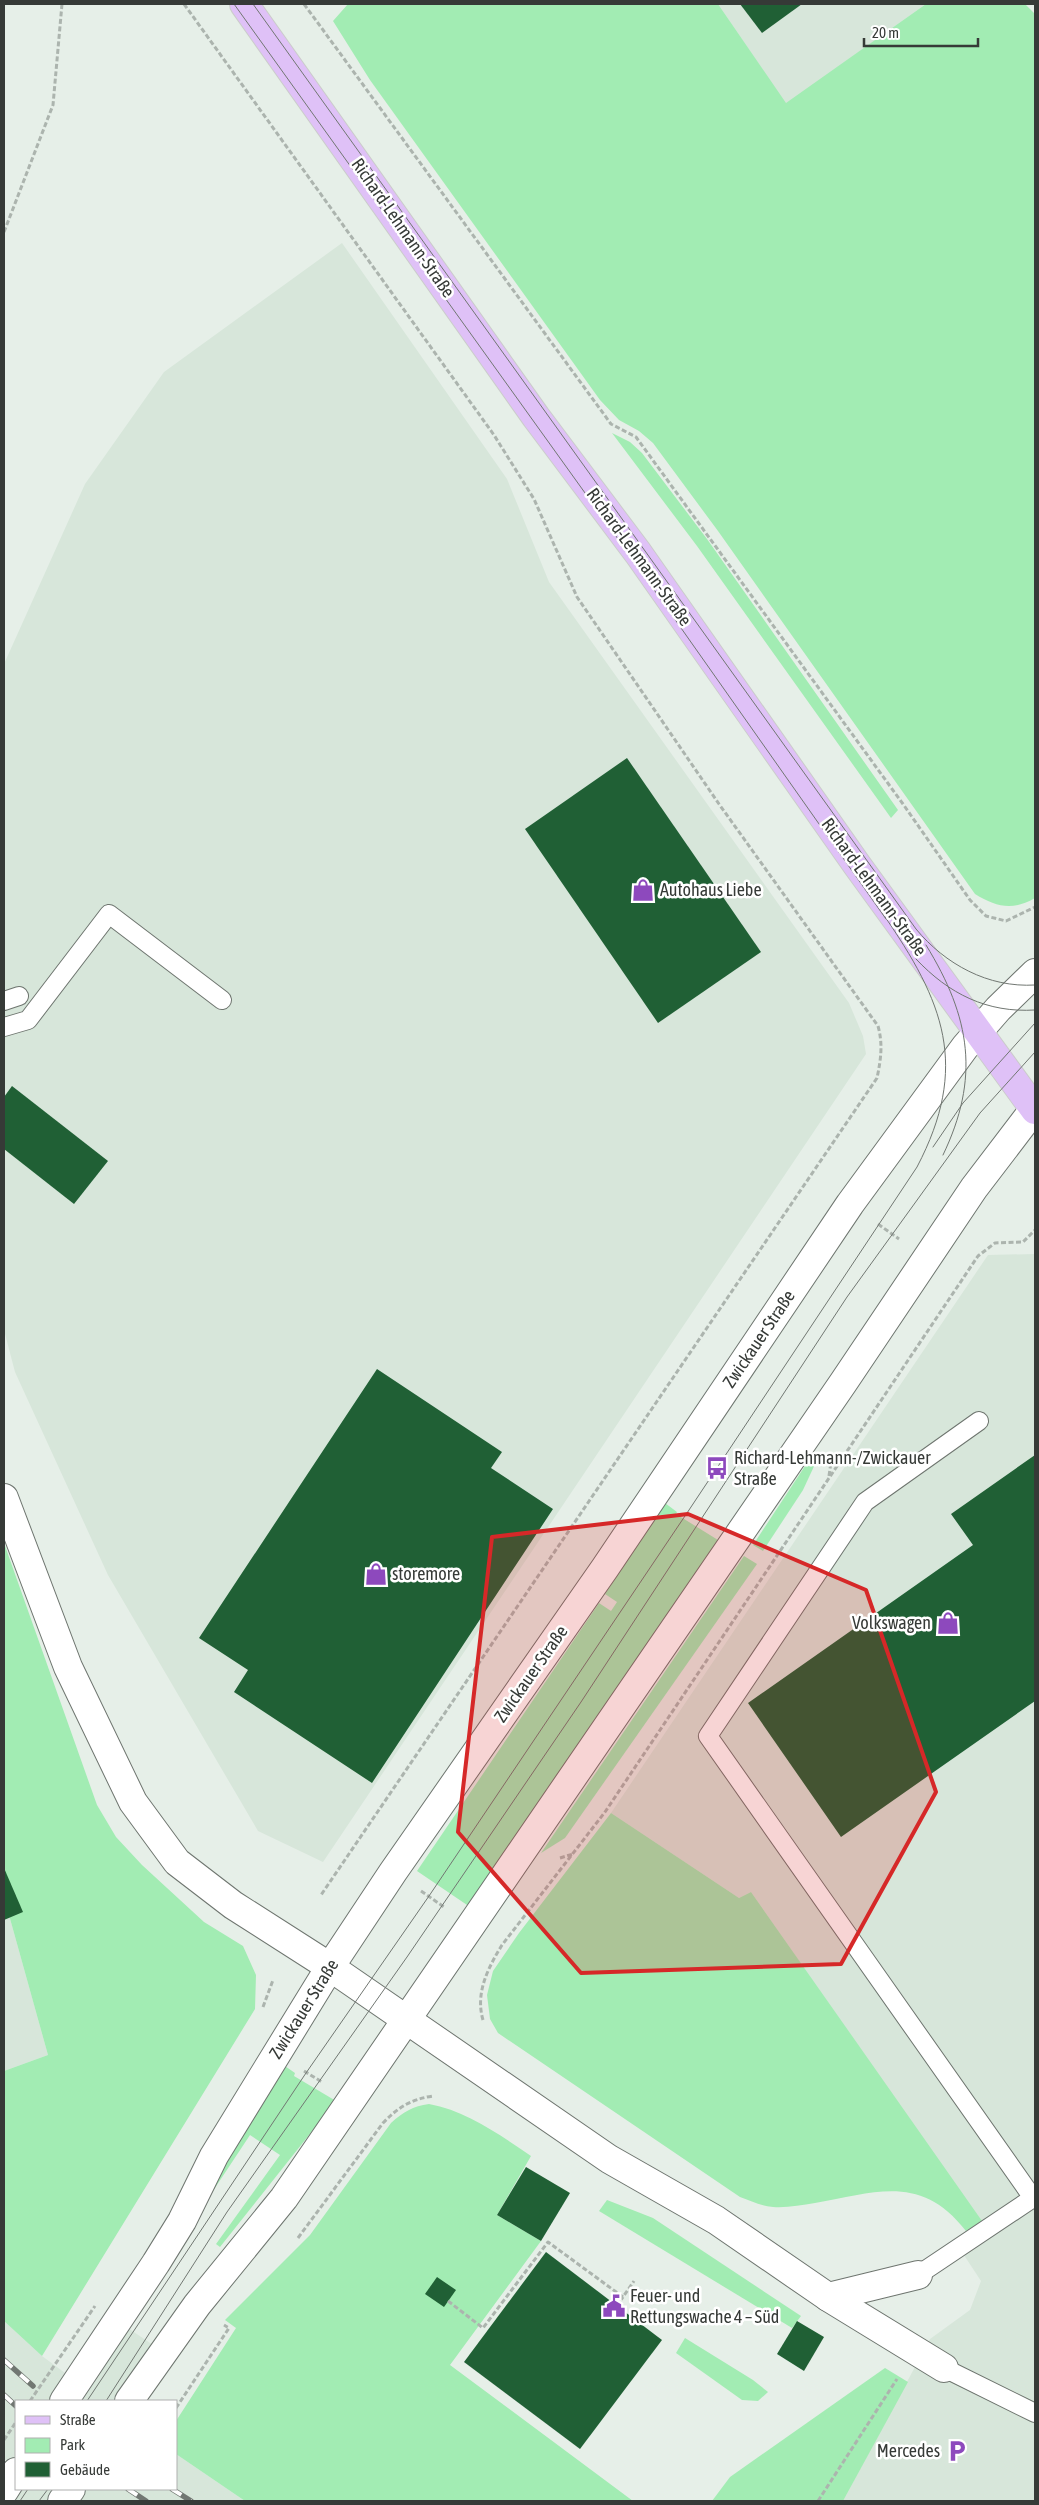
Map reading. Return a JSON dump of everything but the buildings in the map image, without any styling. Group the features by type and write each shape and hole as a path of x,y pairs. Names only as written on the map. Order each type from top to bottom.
{"main road":[{"name":"Richard-Lehmann-Straße","path":"244,4 536,417 638,553 857,865 1035,1109"},
{"name":"Zwickauer Straße","path":"65,2400 182,2221 214,2156 330,1967 414,1841 605,1568 810,1262 941,1079 978,1031 1035,973"},
{"path":"130,2400 162,2352 238,2253 284,2198 407,2021 974,1188 1035,1109"},
{"path":"4,1498 68,1667 133,1802 177,1862 233,1905 330,1967 609,2159 716,2220 828,2297 944,2368"},
{"path":"828,2297 918,2275"},
{"path":"4,2490 15,2474"},
{"path":"62,2501 70,2490"}],"lane":[{"path":"4,1027 28,1020 109,914 222,1000"},
{"path":"918,2275 1033,2198 708,1736 865,1502 979,1421"},
{"path":"944,2368 1035,2413"}],"path":[{"path":"4,232 53,105 62,4"},
{"path":"184,4 494,436 534,499 577,597 719,804 878,1026 882,1038 877,1078 320,1895"},
{"path":"304,4 611,424 636,437 898,796 970,900 986,916 1006,921 1035,907"},
{"path":"873,1220 904,1242"},
{"path":"483,2020 480,2011 481,1992 488,1968 502,1945 606,1812 978,1256 995,1243 1022,1242 1035,1230"},
{"path":"413,1886 448,1909"},
{"path":"300,2068 327,2085"},
{"path":"448,2301 483,2328 548,2242 623,2297"},
{"path":"617,2306 634,2281"},
{"path":"31,2400 95,2306"},
{"path":"178,2405 229,2328"},
{"path":"818,2501 914,2351"},
{"path":"4,2440 15,2424"}],"highlighted area":[{"path":"688,1514 866,1590 936,1792 841,1964 581,1973 458,1832 492,1537"}],"shaded area":[{"path":"718,4 926,4 786,104"},
{"path":"342,243 507,479 549,582 849,1003 863,1036 866,1054 323,1862 258,1831 108,1575 15,1372 4,1330 4,664 85,484 164,372"},
{"path":"1035,1254 1035,2501 843,2501 930,2339 970,2310 981,2281 954,2240 981,2221 751,1892 739,1898 611,1813 988,1255"},
{"path":"4,1897 48,2055 4,2071"},
{"path":"4,2321 42,2356 84,2387 125,2326 153,2345 117,2400 15,2400 15,2468 4,2459"},
{"path":"178,2455 245,2501 4,2501 15,2490 178,2490"}],"green space":[{"path":"348,4 718,4 786,103 926,4 1025,4 1035,14 1035,898 1019,905 1005,906 990,902 975,894 718,531 653,443 639,431 619,420 600,400 370,80 333,21"},
{"path":"612,433 630,442 642,453 707,539 898,810 891,818 697,546"},
{"path":"811,1457 816,1462 803,1490 763,1551 753,1545"},
{"path":"665,1503 677,1512 676,1514 718,1540 470,1907 417,1871 599,1603 611,1611 617,1602 605,1594"},
{"path":"4,1543 97,1805 116,1837 142,1865 204,1922 243,1946 256,1975 255,2009 42,2356 4,2321 4,2071 48,2055 4,1897"},
{"path":"744,1556 757,1564 565,1838 541,1853"},
{"path":"611,1813 739,1898 751,1892 982,2221 966,2231 949,2213 932,2201 915,2194 897,2192 879,2192 784,2207 764,2206 740,2197 498,2033 490,2019 487,1995 493,1971 519,1933"},
{"path":"282,2064 295,2073 294,2076 336,2101 220,2247 216,2244 280,2155 250,2135 203,2206 216,2173"},
{"path":"429,2104 457,2112 495,2132 531,2156 497,2215 541,2241 450,2365 633,2501 245,2501 178,2455 178,2418 236,2328 225,2320 310,2235 391,2123 408,2110"},
{"path":"607,2200 653,2218 801,2316 792,2328 599,2211"},
{"path":"685,2338 753,2380 768,2392 758,2401 742,2400 676,2353"},
{"path":"885,2368 908,2382 843,2501 712,2501 730,2477"}],"tram line":[{"path":"234,4 631,557 886,919"},
{"path":"253,4 916,929 940,953 969,971 984,978 1001,982 1035,985"},
{"path":"88,2400 306,2073 429,1896 689,1510 917,1167 933,1131 943,1097 946,1066 943,1036 935,1006 922,976 883,914"},
{"path":"926,945 953,998 961,1023 965,1048 966,1074 962,1100 955,1127 943,1155"},
{"path":"916,959 942,982 970,999 1001,1008 1035,1010"},
{"path":"933,1147 963,1103 1035,1023"},
{"path":"107,2400 227,2212 407,1957 581,1702 847,1297 980,1113 1035,1052"},
{"path":"20,2501 27,2490"},
{"path":"39,2501 47,2490"}],"railway":[{"path":"4,2360 33,2386"},
{"path":"4,2395 15,2405"},
{"path":"130,2490 146,2501"},
{"path":"174,2490 191,2501"}],"place":[{"name":"Autohaus Liebe","path":"643,890"},
{"name":"Richard-Lehmann-/Zwickauer Straße","path":"717,1468"},
{"name":"storemore","path":"376,1574"},
{"name":"Volkswagen","path":"948,1623"},
{"name":"Feuer- und Rettungswache 4 – Süd","path":"614,2306"},
{"name":"Mercedes","path":"957,2451"}]}
